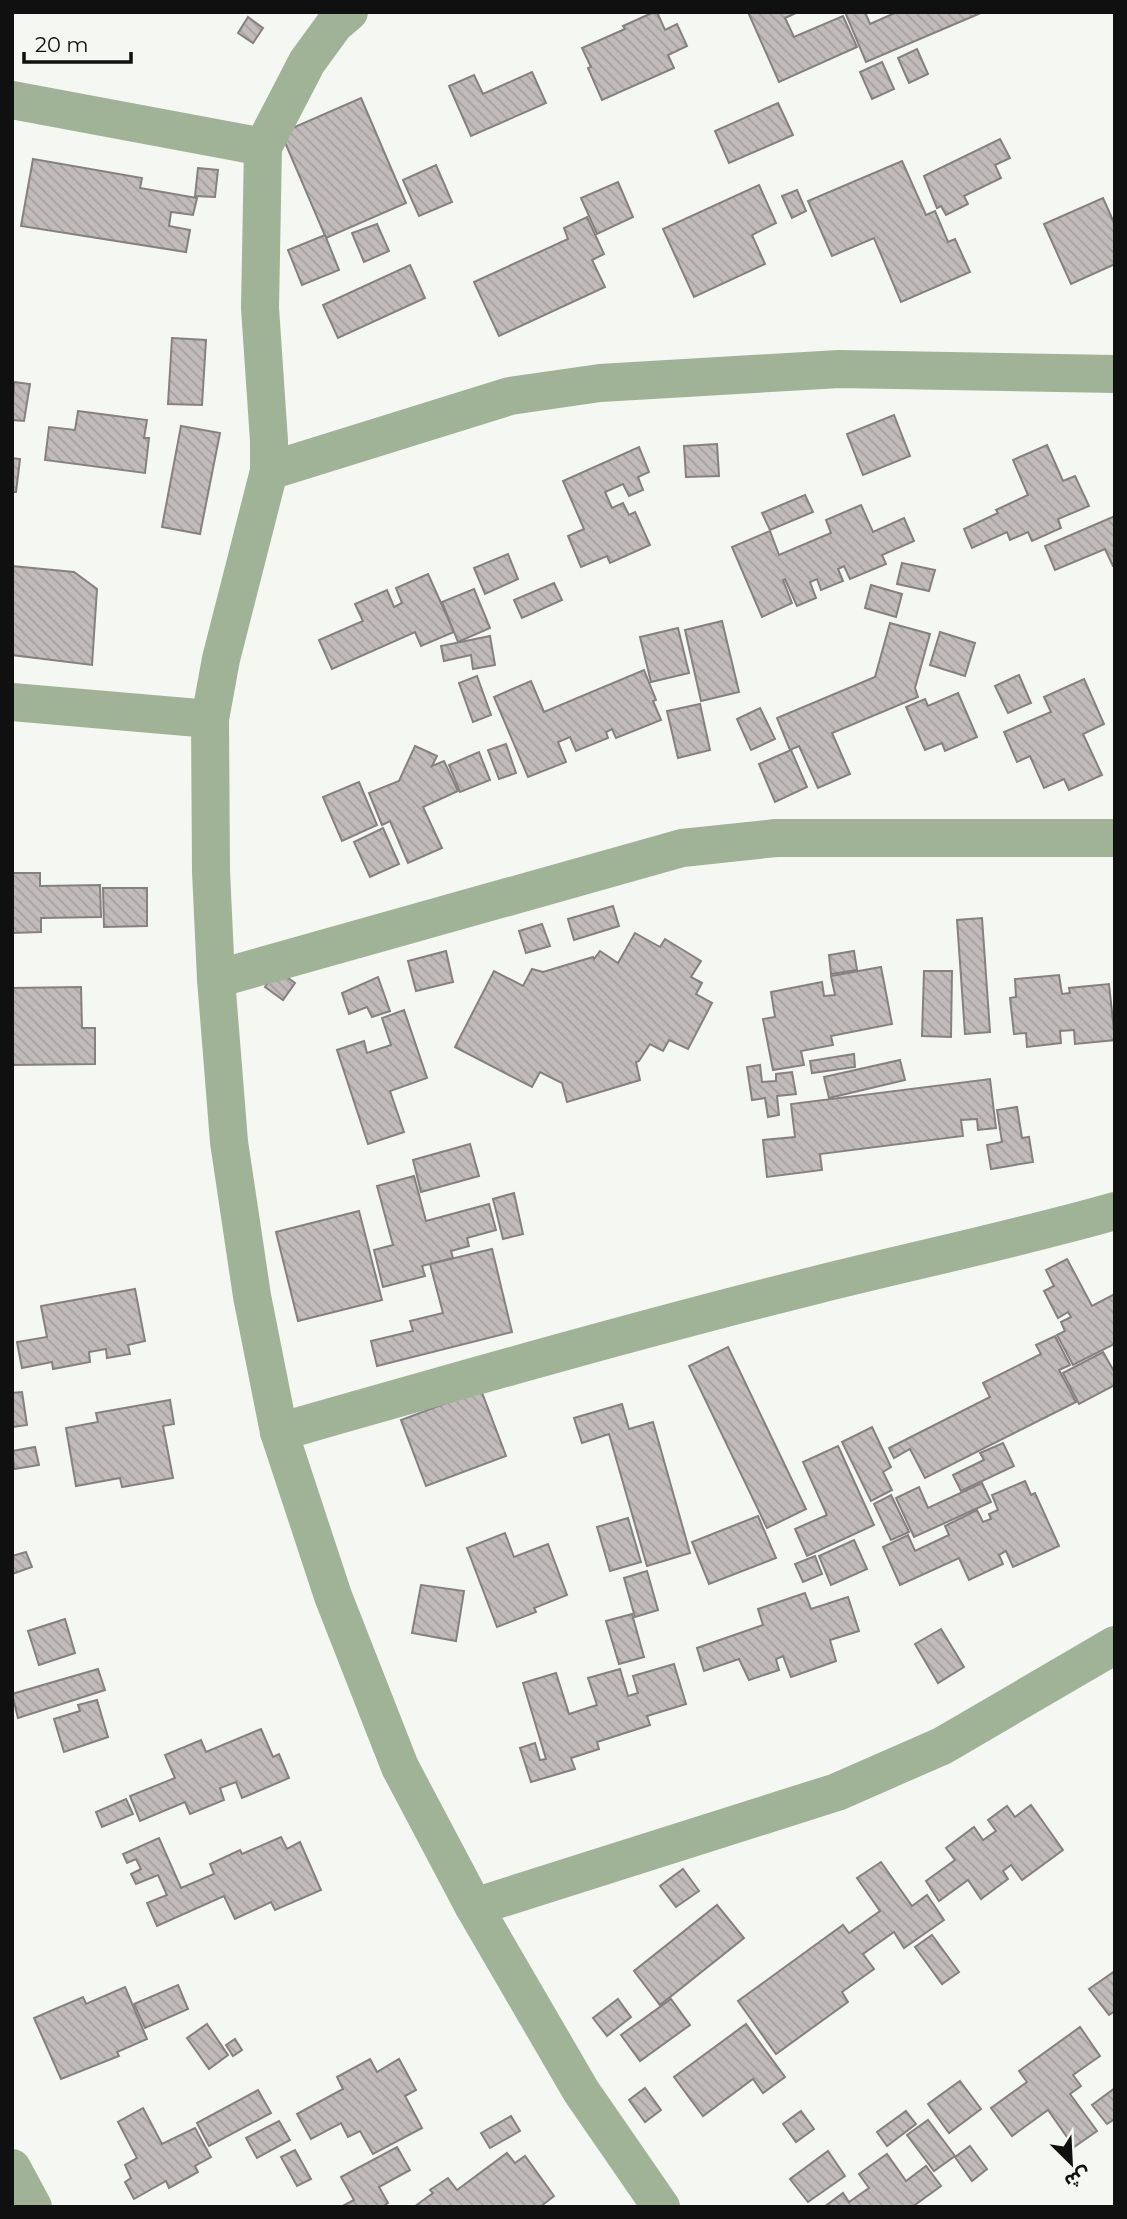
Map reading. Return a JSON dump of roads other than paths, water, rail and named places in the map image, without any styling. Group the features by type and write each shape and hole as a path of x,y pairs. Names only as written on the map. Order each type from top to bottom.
{"street":[{"path":"349,12 334,25 307,62 263,147 260,308 269,429 269,471 221,659 210,719 211,871 216,979 229,1142 252,1296 279,1432 333,1596 400,1767 474,1907 582,2091 661,2207"},
{"path":"12,100 263,147"},
{"path":"269,471 510,396 600,383 839,369 1115,374"},
{"path":"12,702 210,719"},
{"path":"216,979 682,848 776,838 1115,838"},
{"path":"279,1432 538,1358 817,1285 1049,1230 1115,1211"},
{"path":"474,1907 837,1792 942,1746 1115,1645"},
{"path":"12,2168 33,2207"}]}
